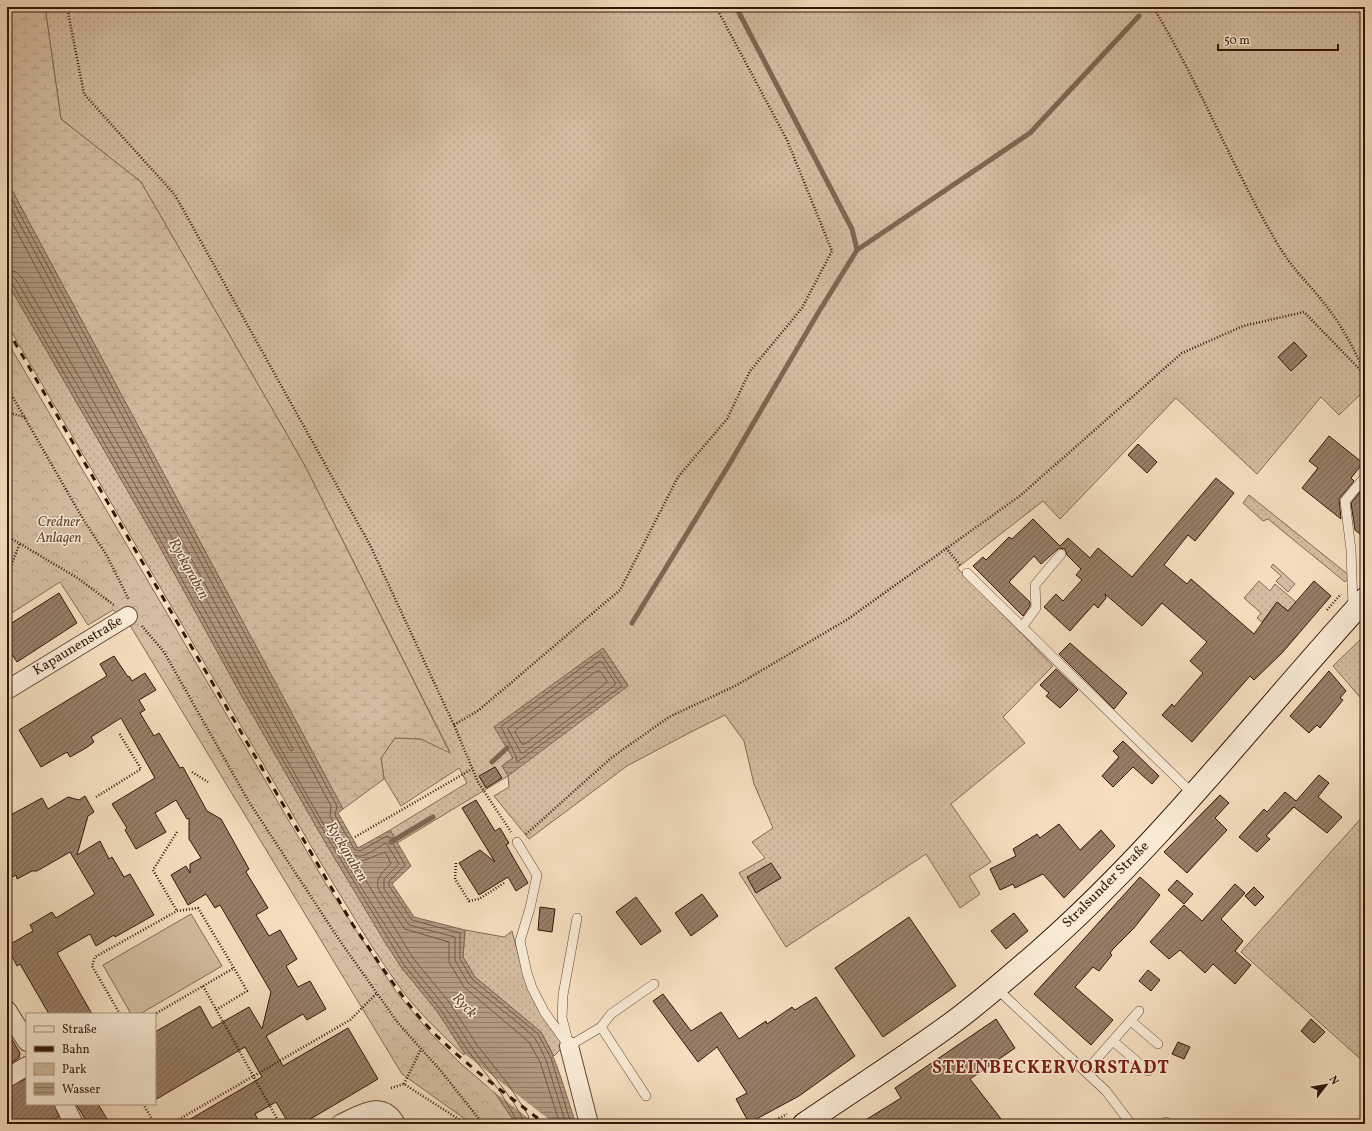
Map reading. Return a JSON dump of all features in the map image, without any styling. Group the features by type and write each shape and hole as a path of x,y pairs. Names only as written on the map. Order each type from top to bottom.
{"main road":[{"name":"Stralsunder Straße","path":"796,1119 949,1026 996,988 1079,913 1138,854 1193,794 1359,605"}],"street":[{"name":"Kapaunenstraße","path":"7,690 129,609"},
{"path":"7,1010 26,1040"},
{"path":"569,1046 589,1124"},
{"path":"7,1078 26,1067"},
{"path":"64,1105 74,1124"},
{"path":"340,1124 370,1110 390,1118"}],"lane":[{"path":"1359,605 1353,580 1345,501 1365,477"},
{"path":"1022,627 1036,608 1035,585 1061,554"},
{"path":"967,573 1193,794"},
{"path":"517,842 537,874 530,908 520,941 527,973 545,1013 569,1046"},
{"path":"569,1046 562,1018 563,995 577,918"},
{"path":"569,1046 602,1027 611,1014 654,984"},
{"path":"996,988 1106,1091 1131,1124"},
{"path":"1086,1071 1139,1012"},
{"path":"1131,1021 1158,1044"},
{"path":"602,1027 646,1096"},
{"path":"1113,1041 1148,1071"}],"path":[{"path":"67,7 84,94 175,195 370,546 454,725 478,782 517,842"},
{"path":"454,725 479,710 620,590 678,477 727,419 750,371 802,308 832,251 787,140 716,7"},
{"path":"1153,7 1171,36 1259,211 1281,249 1304,281 1323,302 1348,337 1365,372"},
{"path":"529,831 611,758 669,717 737,685 848,619 1021,495 1182,353 1215,337 1243,326 1304,312 1365,376"},
{"path":"7,387 83,519 106,554 129,609 164,652 249,802 306,891 398,1023 421,1048 483,1124"},
{"path":"7,416 13,414 25,417"},
{"path":"7,536 129,609"},
{"path":"7,576 20,543"},
{"path":"946,548 967,573"},
{"path":"1323,616 1353,580"},
{"path":"96,796 141,769 119,733"},
{"path":"355,837 472,769"},
{"path":"192,772 208,782"},
{"path":"177,832 153,870 177,911"},
{"path":"456,863 455,879 469,901 479,899 504,883"},
{"path":"119,1013 92,966 95,957 177,911 198,908 247,991 216,1010"},
{"path":"156,1013 234,968"},
{"path":"203,986 280,1124"},
{"path":"171,1124 350,1020 377,994"},
{"path":"391,1088 404,1084 421,1048"},
{"path":"404,1084 466,1124"},
{"path":"144,1105 155,1124"},
{"path":"768,1124 796,1119"}],"green space":[{"path":"7,7 45,7 61,119 141,182 304,464 450,753 421,739 395,738 381,758 384,779 343,809 7,181"},
{"path":"45,7 1365,7 1365,390 1339,415 1321,397 1257,474 1176,398 1060,519 1043,501 957,568 1053,666 1003,717 1025,743 951,804 991,862 969,876 980,894 960,908 926,854 786,947 739,873 765,858 752,842 773,828 754,784 744,741 725,715 627,766 529,839 494,796 509,787 508,776 397,843 390,830 467,783 459,768 401,806 384,778 381,758 395,738 421,739 450,752 304,464 141,182 61,119","holes":["603,648 628,685 502,766 513,758 495,727"]},
{"path":"7,282 155,538 239,691 325,842 401,967 437,1011 465,1054 464,1055 431,1024 401,989 370,943 321,863 7,324"},
{"name":"Credner Anlagen","path":"7,341 326,884 397,993 432,1035 460,1063 495,1093 516,1124 472,1124 402,1074 131,627 113,610 88,625 60,582 7,616"},
{"path":"1249,495 1350,576 1345,582 1268,519 1263,521 1243,503"},
{"path":"1273,564 1295,584 1288,592 1276,581 1281,576 1271,567"},
{"path":"1259,581 1270,591 1275,584 1296,602 1288,611 1277,602 1262,622 1257,618 1261,613 1244,598"},
{"path":"1365,635 1365,703 1333,666"},
{"path":"1365,814 1365,1063 1241,952"},
{"path":"191,914 222,966 142,1013 130,1013 103,965"},
{"path":"465,930 504,937 512,931 527,987 564,1046 554,1056 541,1032 475,977 463,957"}],"water":[{"path":"7,181 343,809 338,813 358,848 390,830 411,866 392,884 414,917 465,930 463,957 475,977 541,1032 557,1066 576,1124 516,1124 495,1093 465,1054 437,1011 401,967 383,939 325,842 239,691 155,538 7,282"},
{"path":"603,648 628,686 508,776 502,766 513,758 494,727"}],"pier":[{"path":"465,1054 555,1124 536,1124 489,1088 464,1056"}],"building":[{"path":"1294,342 1307,356 1291,371 1278,357"},
{"path":"1329,436 1363,463 1351,478 1354,481 1339,499 1341,519 1302,488 1318,468 1309,461"},
{"path":"1138,444 1157,462 1147,473 1128,455"},
{"path":"1216,478 1234,493 1195,541 1188,535 1164,565 1187,584 1191,579 1254,634 1277,602 1288,611 1314,581 1331,596 1282,653 1254,680 1250,676 1192,742 1162,715 1172,704 1174,707 1203,673 1190,661 1207,642 1162,603 1142,626 1105,594 1106,598 1098,608 1094,604 1070,631 1044,607 1056,594 1063,601 1082,580 1076,575 1081,569 1067,555 1065,549 1059,548 1041,564 1034,556 1009,582 1030,602 1030,606 1023,616 973,566 983,557 986,560 1009,537 1012,539 1033,519 1060,546 1068,538 1090,558 1098,548 1132,577"},
{"path":"1363,488 1365,490 1365,538 1355,530 1351,503"},
{"path":"59,593 77,623 17,662 7,647 7,626"},
{"path":"1070,643 1127,693 1114,709 1059,654"},
{"path":"114,656 132,681 145,673 156,690 139,700 145,710 140,713 154,736 159,733 180,768 183,767 207,811 221,819 249,869 246,872 268,908 256,915 269,936 280,930 297,959 286,966 298,987 310,981 326,1009 307,1020 303,1014 266,1036 283,1066 348,1028 378,1079 302,1124 289,1124 276,1102 255,1114 260,1124 182,1124 262,1077 245,1047 156,1099 156,1031 200,1006 212,1028 249,1007 262,1029 271,992 220,905 215,908 206,894 188,905 171,875 186,866 190,873 190,864 201,858 189,839 189,818 187,819 176,800 155,813 166,832 136,849 125,830 127,828 112,804 155,778 121,718 91,737 94,742 86,748 70,757 67,752 41,767 19,730 107,676 100,664"},
{"path":"1056,669 1078,690 1060,708 1046,696 1049,693 1040,685"},
{"path":"1329,671 1346,691 1340,698 1343,700 1320,728 1317,725 1309,733 1290,716"},
{"path":"1123,741 1159,776 1152,784 1133,767 1113,787 1102,776 1119,757 1113,751"},
{"path":"495,767 502,778 486,788 479,776"},
{"path":"1319,775 1329,783 1318,797 1342,817 1327,833 1294,807 1266,836 1270,839 1257,852 1239,837 1264,809 1267,812 1285,792 1296,801"},
{"path":"1220,795 1229,803 1215,818 1227,830 1187,873 1164,852"},
{"path":"85,796 94,812 88,816 77,855 100,841 109,859 112,857 124,877 130,874 154,915 115,937 114,935 96,946 90,934 57,953 91,1013 48,1013 20,964 17,966 7,946 33,931 30,925 52,912 56,918 95,894 70,852 37,871 32,871 17,879 16,875 7,880 7,817 42,798 48,809 68,797 79,800"},
{"path":"476,800 495,831 500,828 509,843 506,845 528,883 516,891 508,877 479,895 459,863 480,850 495,862 462,808"},
{"path":"1059,824 1080,850 1101,830 1115,846 1064,898 1043,874 1015,888 1013,884 1000,890 990,869 1016,856 1013,849 1037,834 1040,838"},
{"path":"771,863 781,878 756,893 747,877"},
{"path":"1140,877 1160,895 1134,928 1113,949 1110,953 1112,955 1099,971 1093,967 1075,987 1113,1020 1091,1045 1034,994"},
{"path":"1177,880 1193,894 1184,904 1168,890"},
{"path":"1235,884 1245,893 1221,919 1243,941 1235,951 1251,965 1235,984 1213,964 1205,973 1180,950 1169,959 1150,942 1184,905 1202,921"},
{"path":"1254,887 1264,897 1255,906 1245,896"},
{"path":"702,894 718,916 691,936 675,913"},
{"path":"636,897 661,931 641,945 616,912"},
{"path":"540,907 555,909 552,932 538,930"},
{"path":"1014,913 1028,931 1006,949 991,931"},
{"path":"909,917 956,986 883,1037 835,968"},
{"path":"1148,970 1160,980 1151,991 1139,981"},
{"path":"663,994 691,1031 721,1012 739,1039 766,1021 767,1024 792,1007 795,1010 816,997 855,1056 799,1096 749,1123 736,1099 747,1093 717,1047 698,1062 653,1001"},
{"path":"996,1019 1015,1048 970,1079 1005,1124 859,1124 901,1098 895,1088"},
{"path":"1311,1019 1325,1032 1314,1043 1301,1031"},
{"path":"7,1031 20,1053 19,1058 7,1066"},
{"path":"1178,1042 1190,1047 1184,1059 1172,1054"},
{"path":"26,1078 26,1105 54,1105 59,1117 43,1124 7,1124 7,1088"},
{"path":"77,1105 99,1105 110,1124 88,1124"}],"waterway":[{"path":"632,623 727,468 818,313 857,250 852,229 736,7"},
{"path":"857,250 1030,133 1139,16"},
{"path":"492,762 507,748"},
{"path":"391,842 433,817"}],"railway":[{"path":"7,329 353,925 403,997 438,1037 490,1082 545,1124"}],"district":[{"name":"STEINBECKERVORSTADT","path":"1051,1068"}],"water label":[{"name":"Ryckgraben","path":"188,569"},
{"name":"Ryckgraben","path":"346,852"},
{"name":"Ryck","path":"464,1006"}]}
